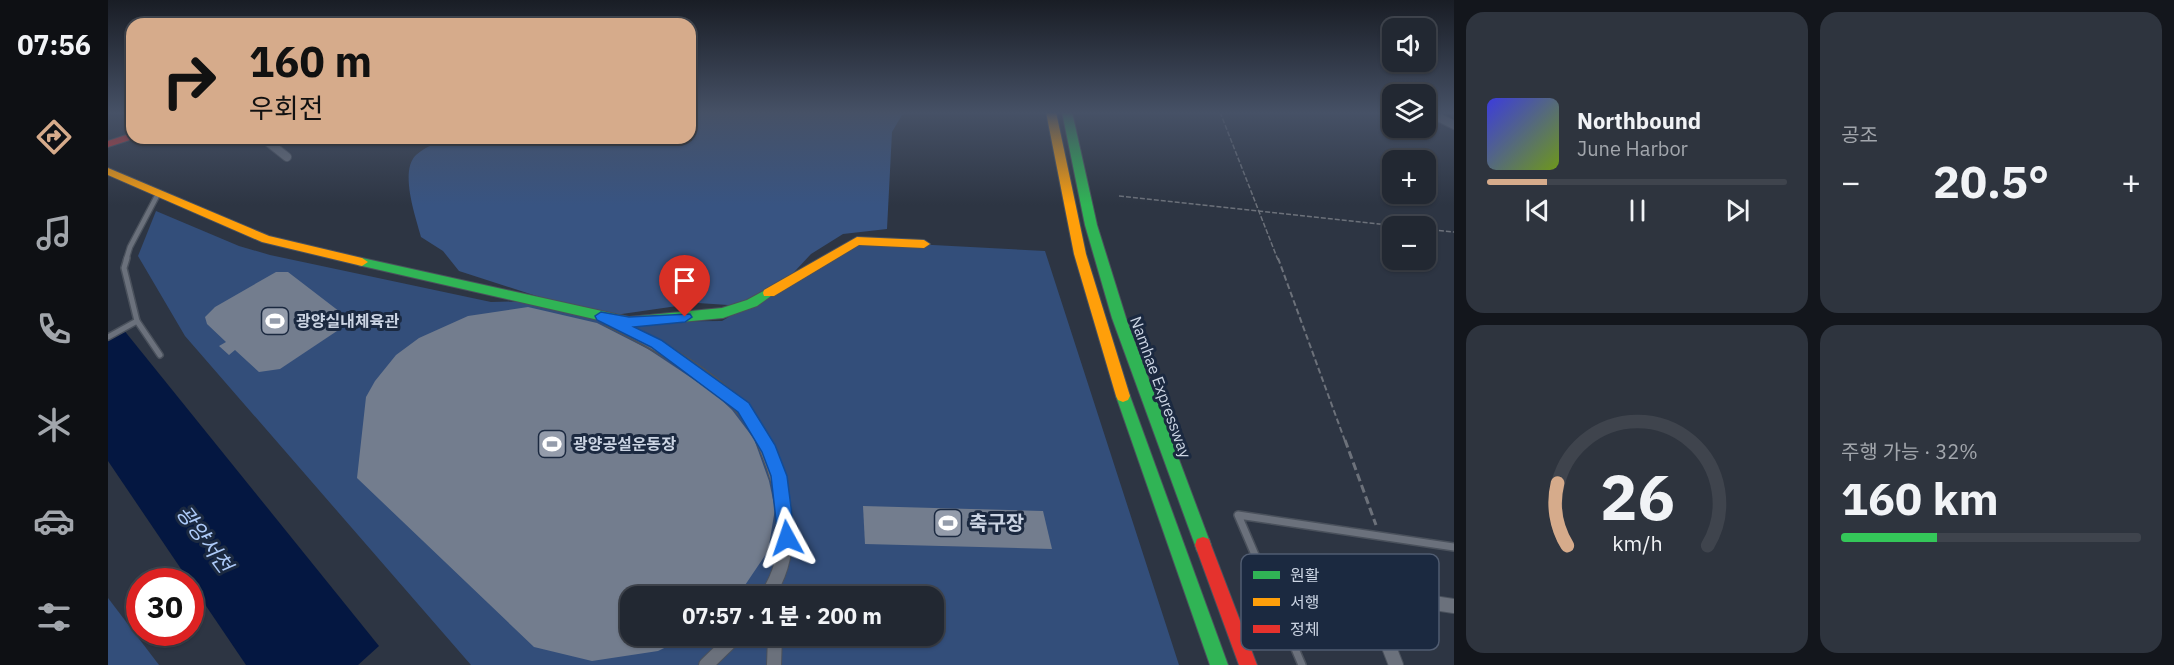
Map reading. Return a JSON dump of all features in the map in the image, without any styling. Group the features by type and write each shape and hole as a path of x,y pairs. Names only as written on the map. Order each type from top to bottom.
{"main road":[{"path":"1057,143 1073,223 1130,416 1219,665"},
{"name":"Namhae Expressway","path":"1074,143 1091,225 1119,318 1241,646"},
{"path":"108,171 158,194 287,245 629,322 723,313 752,303 857,241 924,244"},
{"name":"Namhae Expressway","path":"1242,650 1248,665"}],"street":[{"path":"271,144 287,157"},
{"path":"601,316 656,344 743,408 757,426 779,476 784,505 787,538 778,586"},
{"path":"774,586 778,580"},
{"path":"1439,604 1454,606"},
{"path":"706,665 726,646"},
{"path":"774,665 775,646"},
{"path":"1390,650 1396,665"}],"lane":[{"path":"158,194 130,247 124,268 136,321 160,355"},
{"path":"108,337 136,321"},
{"path":"1255,554 1239,515 1454,547"},
{"path":"1296,650 1302,665"}],"path":[{"path":"1233,143 1261,213 1380,536"},
{"path":"1119,196 1382,224"},
{"path":"1436,230 1454,232"}],"shaded area":[{"path":"891,143 887,229 843,234 811,254 781,286 743,306 698,303 601,317 459,271 443,251 421,237 410,195 409,172 411,162 419,152 434,144"},
{"name":"광양공설운동장","path":"156,211 239,246 270,255 491,302 538,301 610,322 722,321 857,241 1045,251 1179,665 471,665 185,336 138,256"},
{"path":"108,598 126,622 126,646 145,646 159,665 108,665"}],"water":[{"name":"광양서천","path":"123,329 379,646 358,665 246,665 204,603 204,568 180,568 108,461 108,337"}],"building":[{"name":"광양실내체육관","path":"276,272 288,272 344,315 346,319 337,331 280,369 259,372 235,350 229,355 219,346 226,342 207,324 205,317 215,307"},
{"name":"광양공설운동장","path":"528,307 597,323 648,349 714,393 732,410 754,439 769,481 775,509 768,551 744,586 620,586 620,646 668,646 658,651 592,661 534,647 357,478 366,397 375,381 396,355 419,338 468,316"},
{"path":"863,506 1043,511 1052,549 865,544"}],"traffic: fast":[{"path":"1074,143 1091,225 1119,318 1203,545"},
{"path":"362,262 629,322 723,313 752,303 769,293"},
{"path":"1123,396 1219,665"}],"traffic: slow":[{"path":"1057,143 1080,254 1123,396"},
{"path":"108,171 266,239 362,262"},
{"path":"769,293 857,241 924,244"}],"traffic: jam":[{"path":"1203,545 1241,646"},
{"path":"1242,650 1248,665"}],"place":[{"name":"광양실내체육관","path":"275,321"},
{"name":"광양공설운동장","path":"552,444"},
{"name":"축구장","path":"948,523"}],"route":[{"path":"685,317 629,322 601,316 656,344 743,408 757,426 779,476 787,538"}]}
